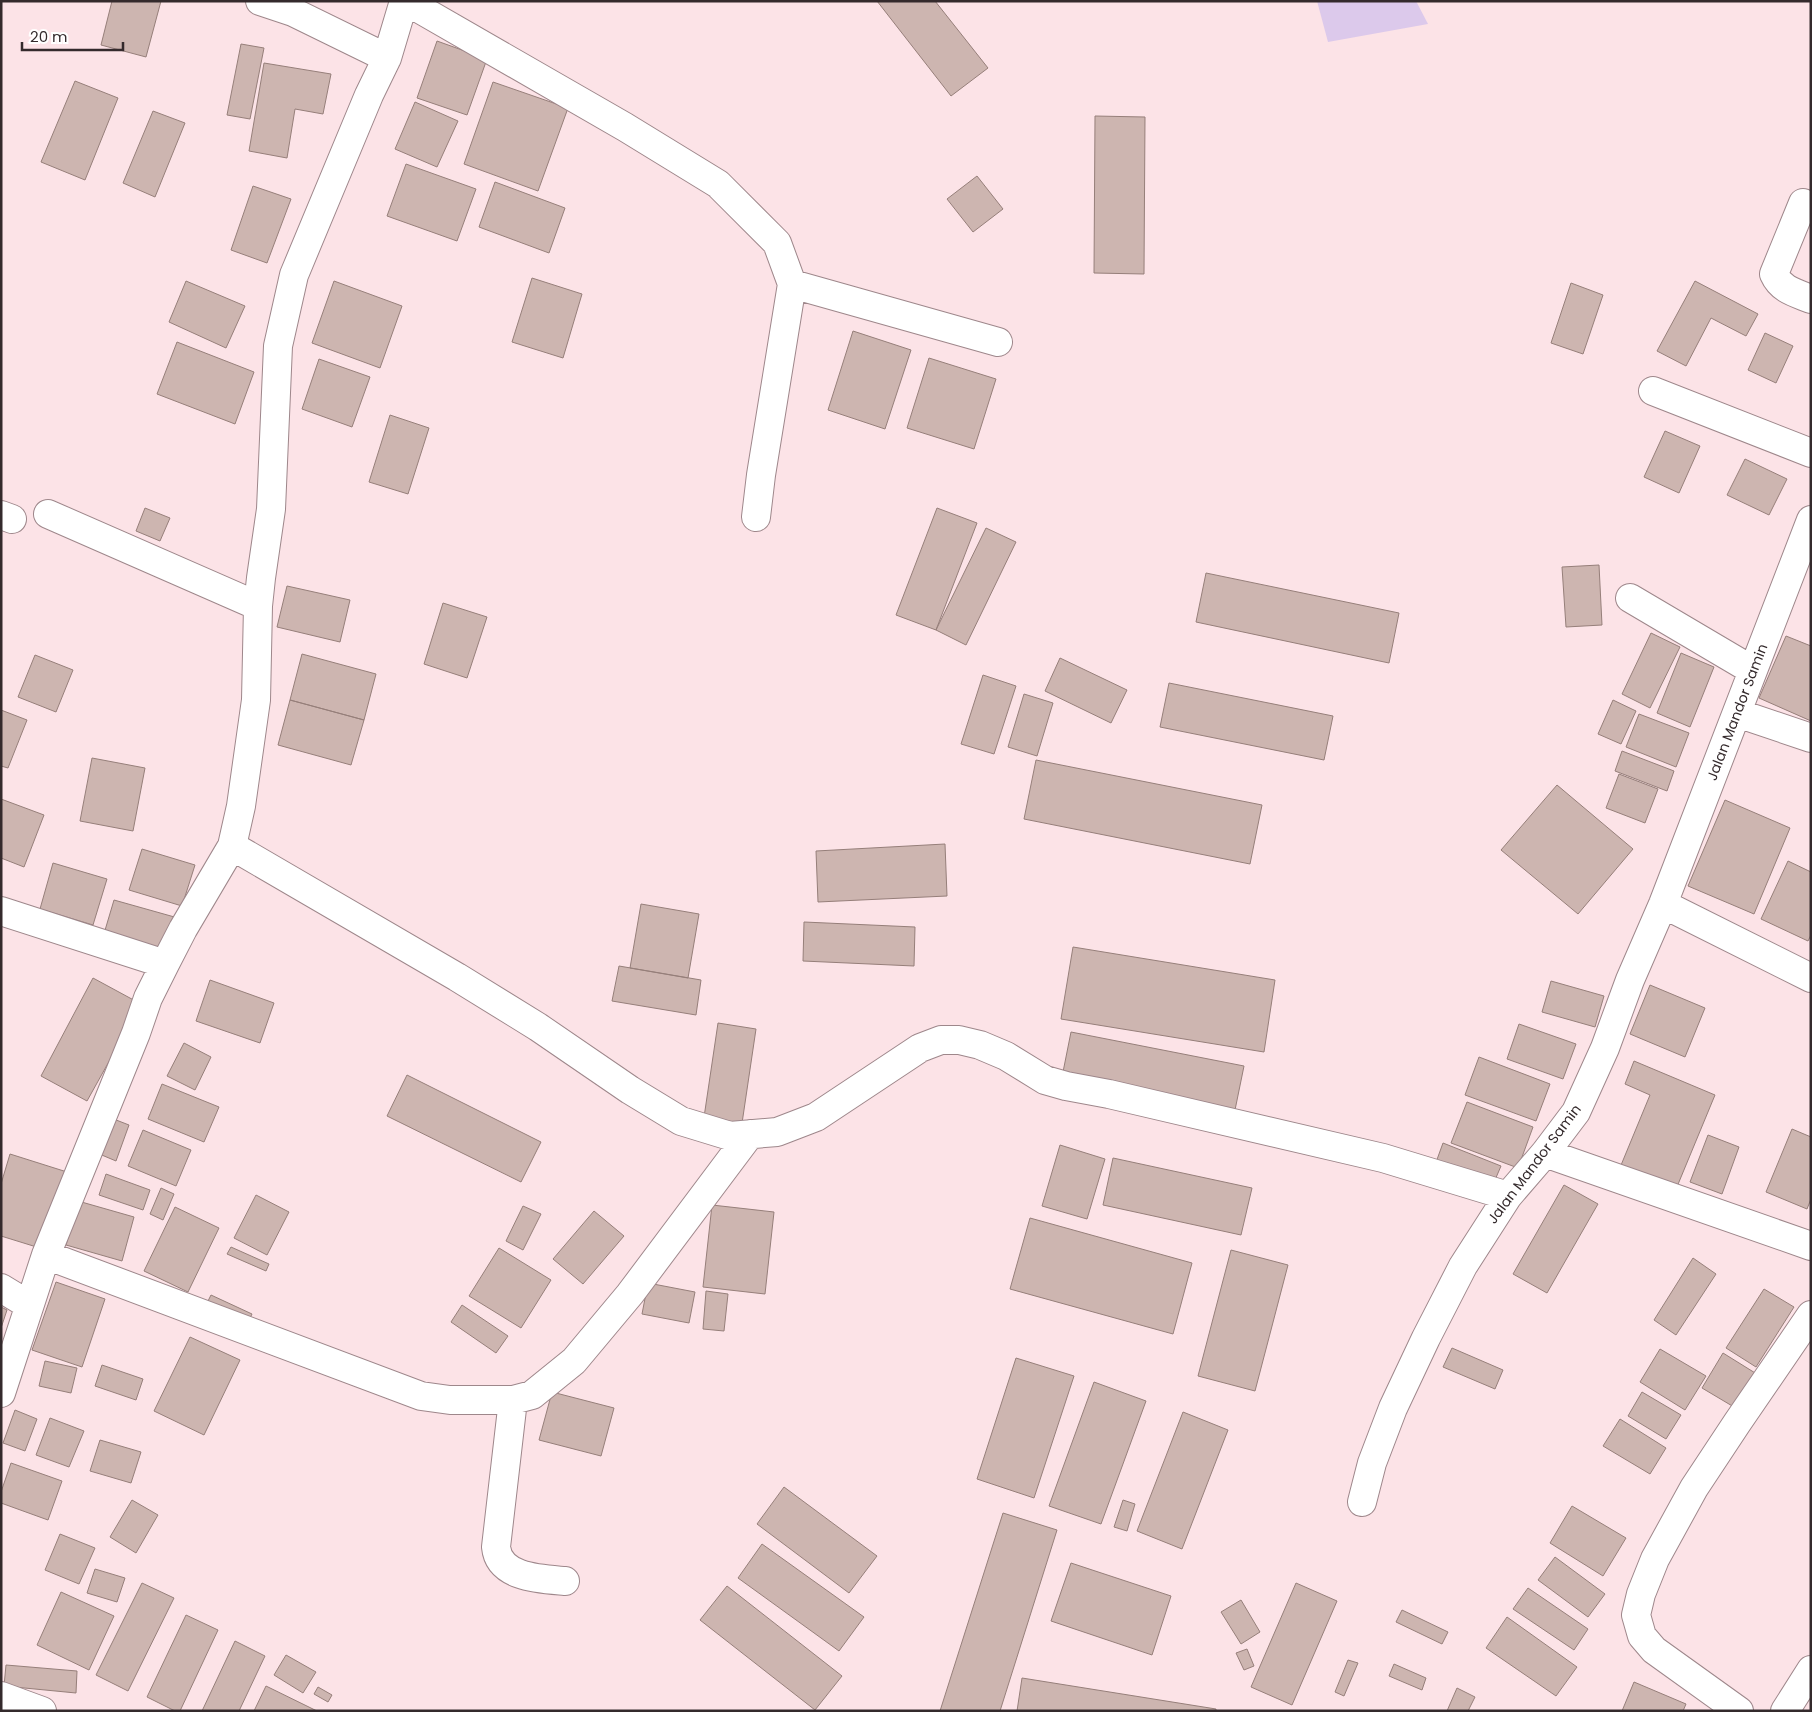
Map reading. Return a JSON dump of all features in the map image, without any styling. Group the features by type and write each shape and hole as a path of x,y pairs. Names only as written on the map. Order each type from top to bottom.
{"street":[{"path":"260,1 293,12 387,58"},
{"path":"1,1393 46,1255 142,1036 148,998 165,964 232,846 241,806 256,700 258,606 272,509 278,346 294,275 342,157 387,58 405,1 625,127 718,184 777,242 792,284 760,475 756,517"},
{"path":"1803,203 1774,274 1778,283 1786,289 1811,300"},
{"path":"792,284 998,342"},
{"path":"1653,391 1811,453"},
{"path":"48,514 258,606"},
{"name":"Jalan Mandor Samin","path":"1362,1502 1372,1463 1393,1408 1462,1266 1508,1196 1545,1153 1576,1112 1605,1048 1630,980 1663,904 1811,520"},
{"path":"1630,598 1752,670"},
{"path":"1737,713 1811,738"},
{"path":"232,846 457,977 538,1028 630,1090 682,1121 730,1136 777,1132 816,1117 920,1048 941,1040 960,1040 980,1044 1006,1056 1045,1080 1059,1084 1383,1158 1508,1196"},
{"path":"1663,904 1811,978"},
{"path":"1,911 165,964"},
{"path":"46,1255 421,1396 450,1400 513,1400 532,1395 574,1361 630,1294 750,1134"},
{"path":"1545,1153 1811,1246"},
{"path":"1,1288 29,1305"},
{"path":"1739,1711 1654,1650 1642,1636 1636,1615 1641,1594 1655,1559 1694,1488 1811,1315"},
{"path":"513,1400 496,1547 497,1556 509,1569 534,1579 566,1581"},
{"path":"1785,1711 1811,1670"},
{"path":"1,1696 42,1711"}],"shaded area":[{"path":"1317,1 1416,1 1428,24 1328,42"}],"building":[{"path":"112,1 161,1 146,57 101,45"},
{"path":"877,1 935,1 988,68 951,96"},
{"path":"437,41 487,59 467,115 417,98"},
{"path":"241,44 264,48 250,119 227,115"},
{"path":"264,63 331,74 323,114 295,109 287,158 249,151"},
{"path":"75,81 118,98 85,180 41,162"},
{"path":"493,82 568,108 538,191 464,164"},
{"path":"415,102 458,121 437,167 395,149"},
{"path":"153,111 185,123 155,197 123,183"},
{"path":"1095,116 1145,117 1144,274 1094,273"},
{"path":"406,164 476,189 457,241 387,216"},
{"path":"977,176 1003,209 973,232 947,199"},
{"path":"495,182 565,208 549,253 479,227"},
{"path":"253,186 291,199 267,263 231,250"},
{"path":"532,278 582,294 563,358 512,342"},
{"path":"186,281 245,306 226,348 169,322"},
{"path":"334,281 402,306 380,368 312,343"},
{"path":"1695,281 1758,314 1746,336 1711,318 1686,366 1657,351"},
{"path":"1571,283 1603,295 1583,354 1551,343"},
{"path":"853,331 911,350 885,429 828,410"},
{"path":"1765,333 1793,346 1776,383 1748,370"},
{"path":"177,342 254,372 235,424 157,394"},
{"path":"929,358 996,379 974,449 907,428"},
{"path":"319,359 370,377 352,427 302,409"},
{"path":"390,415 429,428 408,494 369,482"},
{"path":"1665,431 1700,446 1679,493 1644,477"},
{"path":"1745,459 1787,479 1769,515 1727,495"},
{"path":"145,508 170,518 160,541 136,531"},
{"path":"937,508 977,523 936,630 896,615"},
{"path":"986,528 1016,542 966,645 936,630"},
{"path":"1599,565 1602,625 1566,627 1562,567"},
{"path":"1206,573 1399,613 1389,663 1196,622"},
{"path":"287,586 350,600 340,642 277,627"},
{"path":"443,603 487,617 467,678 424,664"},
{"path":"1651,633 1680,647 1650,708 1622,694"},
{"path":"1786,636 1811,646 1811,721 1759,698"},
{"path":"1681,653 1714,667 1690,727 1657,713"},
{"path":"302,654 376,674 364,720 290,700"},
{"path":"35,655 73,670 56,712 18,697"},
{"path":"1060,658 1127,690 1111,723 1045,691"},
{"path":"983,675 1016,686 994,754 961,744"},
{"path":"1169,683 1333,716 1324,760 1160,727"},
{"path":"1024,694 1053,703 1037,756 1008,747"},
{"path":"290,700 364,720 351,765 278,745"},
{"path":"1613,700 1636,711 1621,744 1598,734"},
{"path":"1,710 27,720 8,768 1,766"},
{"path":"1639,714 1689,733 1676,767 1626,747"},
{"path":"1622,751 1674,771 1667,791 1615,771"},
{"path":"92,758 145,768 133,831 80,821"},
{"path":"1036,760 1262,805 1250,864 1024,819"},
{"path":"1619,774 1658,789 1645,823 1606,808"},
{"path":"1557,785 1633,849 1578,914 1501,850"},
{"path":"1,799 44,815 24,867 1,858"},
{"path":"1725,800 1790,828 1754,914 1688,886"},
{"path":"945,844 947,896 818,902 816,851"},
{"path":"142,849 195,865 182,906 129,890"},
{"path":"1788,861 1811,872 1811,935 1808,941 1761,919"},
{"path":"53,863 107,879 93,925 40,909"},
{"path":"114,900 178,918 167,955 103,937"},
{"path":"641,904 699,914 688,978 630,968"},
{"path":"804,922 915,927 914,966 803,961"},
{"path":"1073,947 1275,980 1264,1052 1061,1019"},
{"path":"619,966 701,980 696,1015 612,1001"},
{"path":"93,978 141,1004 87,1101 41,1076"},
{"path":"210,980 274,1003 260,1043 196,1021"},
{"path":"1551,981 1604,996 1595,1027 1542,1012"},
{"path":"1650,985 1705,1008 1685,1057 1630,1034"},
{"path":"718,1023 756,1029 741,1130 703,1124"},
{"path":"1519,1024 1576,1044 1563,1079 1507,1059"},
{"path":"1071,1032 1244,1066 1235,1110 1062,1077"},
{"path":"184,1043 211,1057 195,1090 167,1076"},
{"path":"1479,1057 1550,1084 1536,1121 1465,1095"},
{"path":"1634,1061 1715,1095 1674,1194 1619,1170 1650,1095 1625,1084"},
{"path":"407,1075 541,1142 521,1182 387,1116"},
{"path":"162,1084 219,1107 204,1142 148,1119"},
{"path":"1467,1102 1533,1127 1518,1168 1451,1143"},
{"path":"111,1118 129,1125 116,1161 97,1153"},
{"path":"1792,1129 1811,1137 1811,1199 1807,1209 1766,1192"},
{"path":"143,1130 191,1150 176,1186 128,1166"},
{"path":"1708,1135 1739,1147 1722,1194 1690,1182"},
{"path":"1443,1143 1501,1166 1492,1187 1435,1165"},
{"path":"1060,1145 1105,1159 1087,1219 1042,1206"},
{"path":"10,1154 67,1172 43,1249 1,1236 1,1184"},
{"path":"1113,1158 1252,1188 1241,1235 1103,1205"},
{"path":"106,1174 150,1190 143,1210 99,1195"},
{"path":"1564,1185 1598,1204 1547,1293 1513,1274"},
{"path":"161,1188 174,1194 163,1220 150,1214"},
{"path":"256,1195 289,1212 267,1255 234,1238"},
{"path":"78,1201 134,1217 122,1261 66,1245"},
{"path":"712,1205 774,1212 765,1294 703,1287"},
{"path":"523,1206 541,1214 523,1250 506,1241"},
{"path":"175,1207 219,1228 188,1292 144,1271"},
{"path":"594,1211 624,1236 583,1284 553,1259"},
{"path":"1030,1218 1192,1263 1173,1334 1010,1289"},
{"path":"231,1247 269,1264 266,1271 227,1254"},
{"path":"499,1248 551,1280 521,1328 469,1296"},
{"path":"1231,1250 1288,1265 1255,1391 1198,1376"},
{"path":"1693,1258 1716,1274 1676,1335 1654,1320"},
{"path":"56,1282 105,1299 82,1367 32,1350"},
{"path":"648,1283 695,1292 689,1323 642,1314"},
{"path":"1764,1289 1794,1307 1756,1367 1726,1348"},
{"path":"706,1291 728,1294 724,1331 703,1329"},
{"path":"211,1295 252,1314 248,1322 207,1303"},
{"path":"462,1305 508,1336 496,1353 451,1322"},
{"path":"1,1307 7,1310 1,1328"},
{"path":"190,1337 240,1360 204,1435 154,1411"},
{"path":"1452,1348 1503,1370 1495,1389 1443,1367"},
{"path":"1660,1349 1706,1376 1685,1410 1640,1382"},
{"path":"1723,1353 1760,1376 1739,1410 1702,1388"},
{"path":"1016,1358 1074,1376 1034,1498 977,1479"},
{"path":"45,1361 77,1368 71,1393 39,1386"},
{"path":"102,1365 143,1379 136,1400 95,1386"},
{"path":"1094,1382 1146,1401 1101,1524 1049,1506"},
{"path":"552,1392 614,1408 601,1456 539,1440"},
{"path":"1642,1392 1681,1415 1666,1439 1628,1416"},
{"path":"15,1410 37,1419 25,1451 3,1443"},
{"path":"1183,1412 1228,1430 1182,1549 1137,1531"},
{"path":"50,1418 84,1431 69,1467 36,1455"},
{"path":"1620,1419 1666,1448 1650,1474 1603,1446"},
{"path":"100,1440 141,1452 131,1483 90,1471"},
{"path":"11,1463 62,1481 48,1520 1,1503 1,1492"},
{"path":"784,1487 877,1556 849,1593 757,1524"},
{"path":"132,1500 158,1515 136,1553 110,1537"},
{"path":"1123,1500 1135,1504 1127,1531 1114,1527"},
{"path":"1572,1506 1626,1538 1603,1576 1550,1543"},
{"path":"1003,1513 1057,1530 1000,1711 940,1711"},
{"path":"60,1534 95,1548 79,1584 45,1570"},
{"path":"762,1544 864,1617 839,1651 738,1578"},
{"path":"1555,1557 1605,1594 1588,1617 1538,1580"},
{"path":"1071,1563 1171,1596 1152,1655 1051,1621"},
{"path":"95,1569 125,1578 117,1602 87,1593"},
{"path":"142,1583 174,1598 128,1691 96,1675"},
{"path":"1296,1583 1337,1601 1292,1705 1251,1687"},
{"path":"727,1586 842,1676 815,1710 700,1620"},
{"path":"1528,1588 1588,1629 1574,1650 1513,1609"},
{"path":"61,1592 114,1616 89,1670 37,1645"},
{"path":"1241,1600 1260,1632 1241,1644 1221,1612"},
{"path":"1402,1610 1448,1632 1442,1644 1396,1622"},
{"path":"186,1615 218,1630 180,1711 175,1711 147,1697"},
{"path":"1507,1617 1577,1667 1556,1696 1486,1648"},
{"path":"235,1641 265,1656 239,1711 202,1711"},
{"path":"1247,1649 1254,1666 1244,1670 1236,1653"},
{"path":"286,1655 316,1672 303,1693 274,1675"},
{"path":"1348,1660 1358,1663 1344,1696 1335,1692"},
{"path":"1394,1664 1426,1678 1422,1690 1389,1676"},
{"path":"6,1665 77,1671 76,1693 4,1686"},
{"path":"1022,1678 1216,1709 1216,1711 1017,1711"},
{"path":"1634,1682 1686,1704 1683,1711 1622,1711"},
{"path":"266,1686 317,1711 254,1711"},
{"path":"318,1687 332,1695 328,1702 314,1694"},
{"path":"1457,1688 1475,1697 1468,1711 1447,1711"}]}
